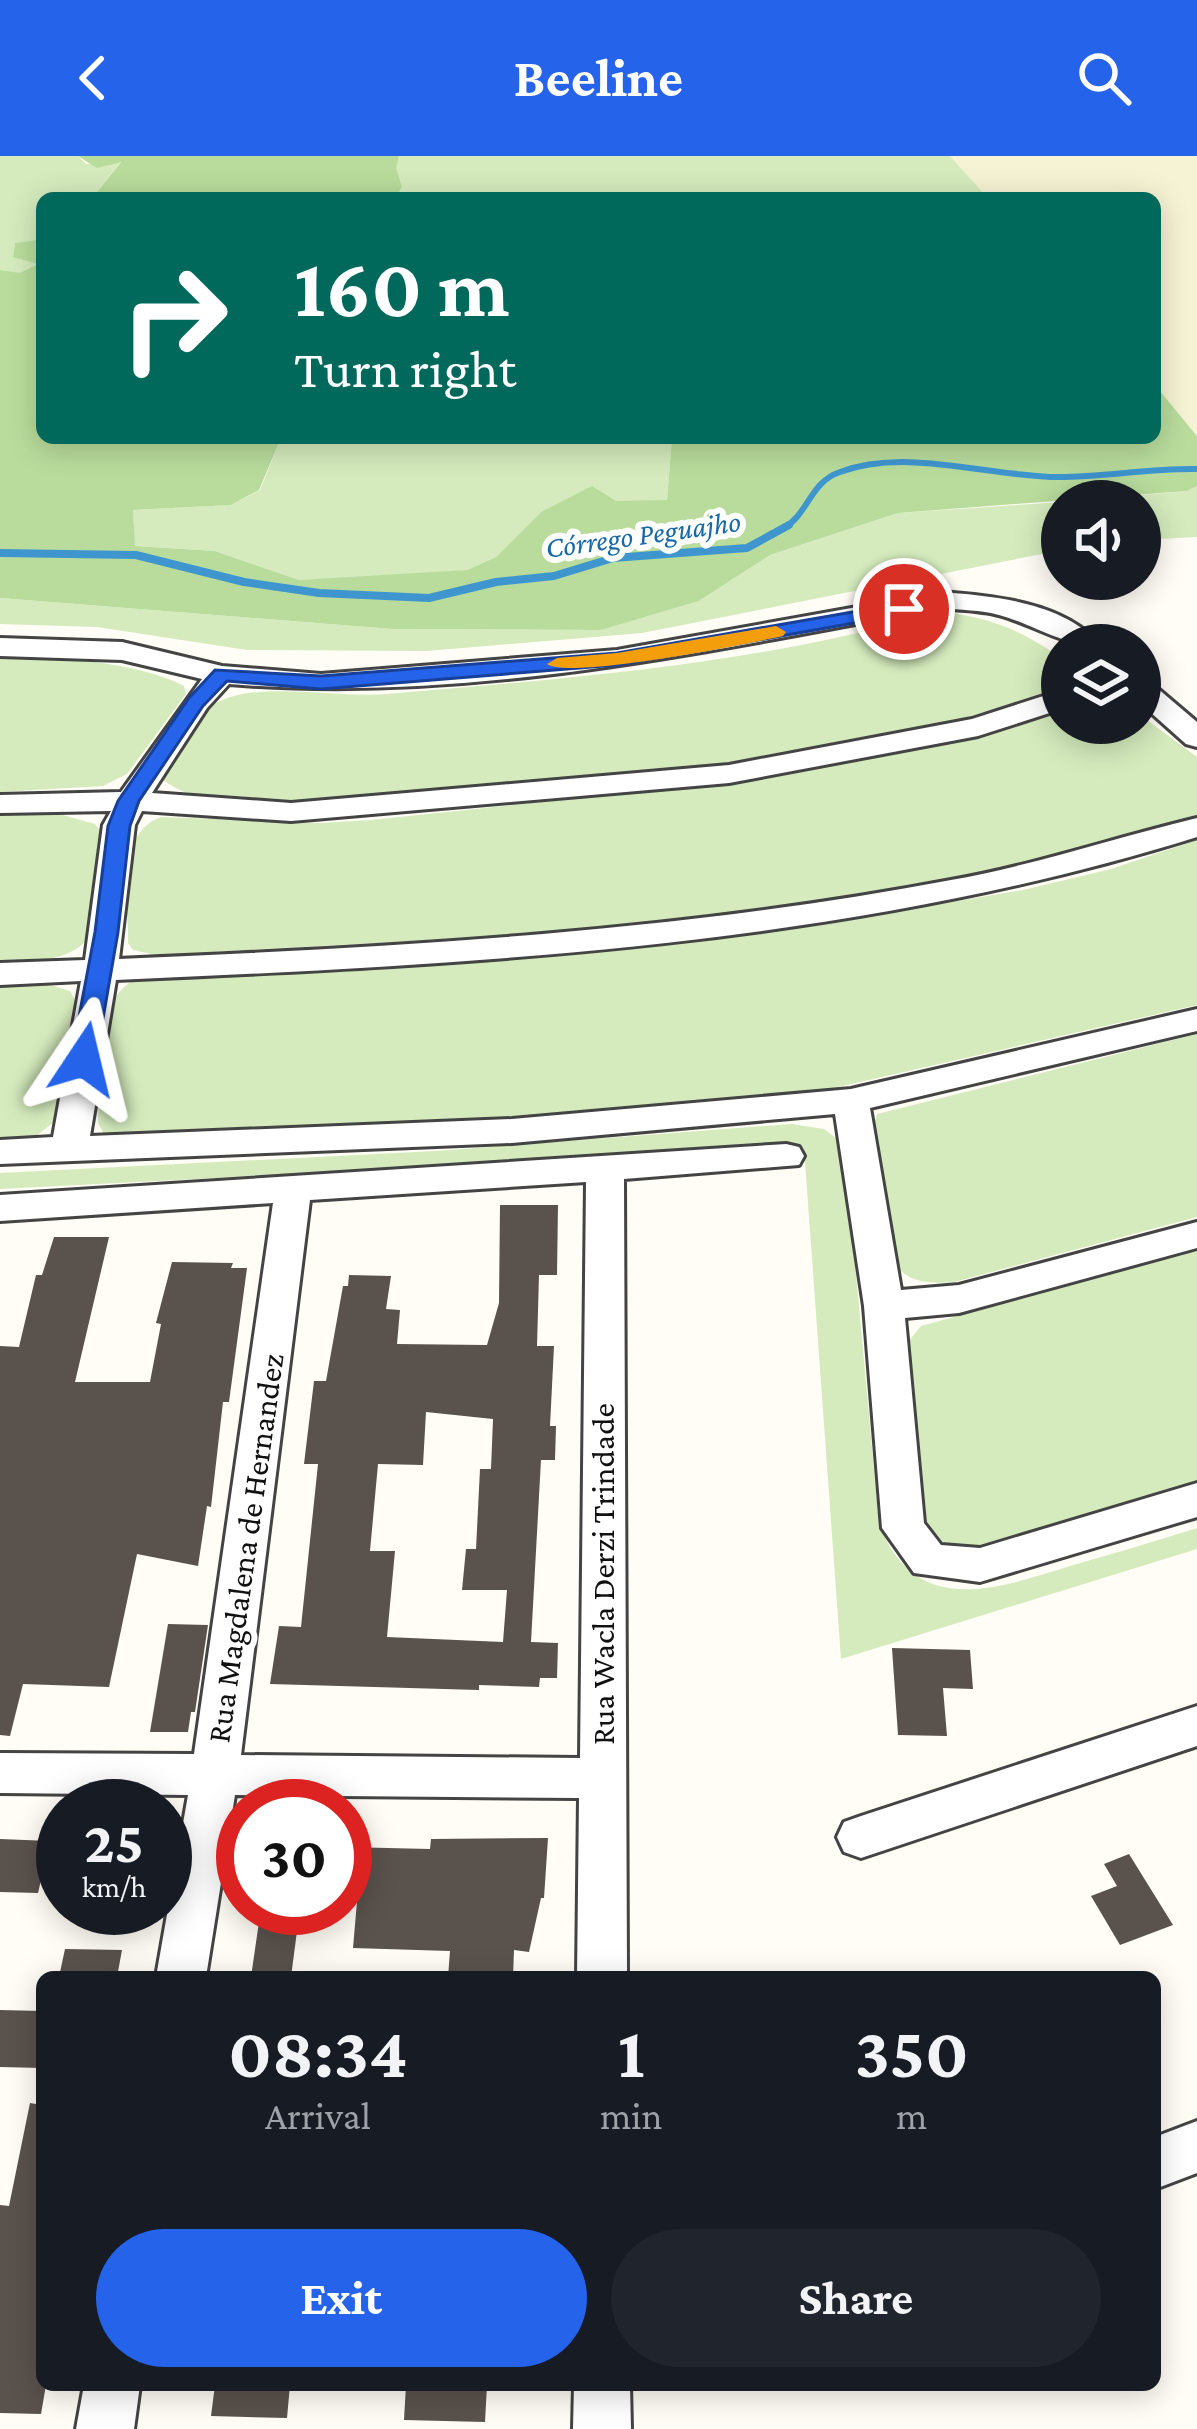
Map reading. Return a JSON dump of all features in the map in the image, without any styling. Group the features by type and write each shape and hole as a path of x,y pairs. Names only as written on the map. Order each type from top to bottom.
{"street":[{"path":"0,647 122,651 222,675 321,682 617,659 941,600 998,605 1052,624"},
{"path":"69,1149 119,826 128,801 196,702 222,675"},
{"path":"0,804 128,801 291,812 371,809 728,774 978,727 1041,706"},
{"path":"1161,706 1197,738"},
{"path":"0,974 502,949 778,918 932,896 1102,859 1197,827"},
{"path":"0,1152 512,1131 851,1101 1197,1020"},
{"path":"851,1101 884,1306 903,1528 929,1561 980,1565 1197,1500"},
{"path":"0,1208 786,1156"},
{"name":"Rua Wacla Derzi Trindade","path":"602,1971 605,1170"},
{"name":"Rua Magdalena de Hernandez","path":"182,1971 215,1775 292,1190"},
{"path":"884,1306 959,1299 1197,1235"},
{"path":"860,1837 1197,1726"},
{"path":"0,1773 600,1778"},
{"path":"1161,2161 1197,2147"},
{"path":"105,2429 111,2391"},
{"path":"602,2391 602,2429"}],"shaded area":[{"path":"950,156 1197,156 1197,436 1161,392 1161,192 983,192"}],"green space":[{"path":"0,156 78,156 86,164 122,160 97,192 36,192 36,240 15,243 13,256 36,265 20,274 0,270"},
{"path":"78,156 399,156 396,168 402,187 399,192 97,192 121,162 97,168"},
{"path":"399,156 950,156 983,192 399,192 395,168"},
{"path":"36,240 36,263 13,257 15,243"},
{"path":"36,265 36,444 278,444 259,490 231,505 133,510 135,546 215,551 299,580 467,570 496,557 541,512 592,486 616,501 667,500 672,444 1161,444 1161,392 1197,436 1197,486 1161,493 1161,480 1041,480 1041,502 898,513 770,555 699,601 601,630 392,629 0,598 0,270 20,273"},
{"path":"279,444 672,444 667,501 616,501 541,512 496,557 467,570 299,580 215,551 134,546 133,510 231,505 260,490"},
{"path":"1197,486 1197,537 1161,539 1161,493"},
{"path":"1041,503 1041,554 642,633 426,651 247,650 97,627 0,624 0,598 392,629 600,630 699,601 770,555 898,513"},
{"path":"937,612 1003,626 1041,646 1041,695 906,733 826,749 583,781 324,803 249,804 185,792 162,779 204,713 239,695 279,691 367,695 525,682 733,657"},
{"path":"0,656 119,666 165,678 184,686 186,694 127,774 103,786 0,792"},
{"path":"1041,715 1041,744 1161,744 1161,730 1197,757 1197,815 1071,852 943,881 682,919 156,955 133,950 128,943 130,854 146,826 161,817 320,823 371,820 746,780 951,743"},
{"path":"52,812 95,824 101,832 90,936 61,956 0,962 0,815"},
{"path":"1197,840 1197,1005 825,1090 550,1118 119,1141 104,1134 98,1123 105,1024 120,991 134,980 546,955 760,934 1023,890 1111,869"},
{"path":"41,982 70,991 77,1004 62,1116 36,1136 0,1141 0,984"},
{"path":"1197,1034 1197,1217 954,1282 919,1280 891,1261 874,1124 877,1114"},
{"path":"792,1124 824,1129 844,1144 879,1523 894,1553 913,1573 935,1585 986,1588 1197,1528 1197,1549 841,1659 804,1148 0,1189 0,1173 436,1151"},
{"path":"1197,1250 1197,1492 1097,1526 1026,1543 957,1546 925,1539 906,1361 908,1342 921,1326"}],"building":[{"path":"500,1205 558,1205 557,1275 539,1275 537,1346 554,1346 550,1426 556,1426 555,1460 541,1460 531,1642 558,1643 557,1678 540,1678 539,1687 479,1685 479,1690 270,1684 279,1626 301,1627 318,1464 304,1464 314,1381 326,1381 349,1275 391,1276 386,1309 400,1310 397,1344 487,1345 499,1303","holes":["426,1412 493,1419 491,1469 480,1469 476,1549 466,1549 462,1590 507,1590 503,1642 387,1637 395,1551 370,1551 378,1464 423,1465"]},
{"path":"54,1237 109,1237 75,1382 150,1382 161,1324 156,1323 172,1262 233,1263 231,1268 247,1268 229,1402 223,1402 211,1507 207,1506 198,1566 137,1554 109,1687 23,1684 10,1736 0,1735 0,1346 19,1347 36,1275 42,1275"},
{"path":"168,1624 208,1625 188,1732 150,1732"},
{"path":"892,1648 970,1650 973,1689 943,1688 947,1736 898,1735"},
{"path":"548,1838 544,1898 529,1952 514,1950 513,1971 448,1971 450,1951 353,1948 354,1935 372,1935 372,1848 430,1849 431,1839"},
{"path":"0,1839 36,1840 36,1893 0,1892"},
{"path":"1129,1854 1173,1925 1120,1945 1091,1896 1117,1886 1104,1864"},
{"path":"257,1935 296,1935 292,1971 252,1971"},
{"path":"65,1949 122,1950 118,1971 60,1971"},
{"path":"0,2010 36,2011 36,2068 0,2067"},
{"path":"30,2103 36,2104 36,2391 45,2391 41,2414 0,2413 0,2205 9,2206"},
{"path":"214,2391 289,2391 287,2418 211,2416"},
{"path":"406,2391 487,2391 485,2422 404,2420"}],"waterway":[{"name":"Córrego Peguajho","path":"785,527 822,483 866,465 921,463 1059,477 1197,469"},
{"name":"Córrego Peguajho","path":"785,527 789,525"},
{"name":"Córrego Peguajho","path":"0,553 136,555 244,582 319,593 429,598 496,582 554,576 613,558 747,548 785,527"}],"slow traffic":[{"path":"557,664 617,659 776,632"}],"route":[{"path":"84,1059 107,932 119,826 128,801 196,702 222,675 321,682 617,659 904,609"}]}
